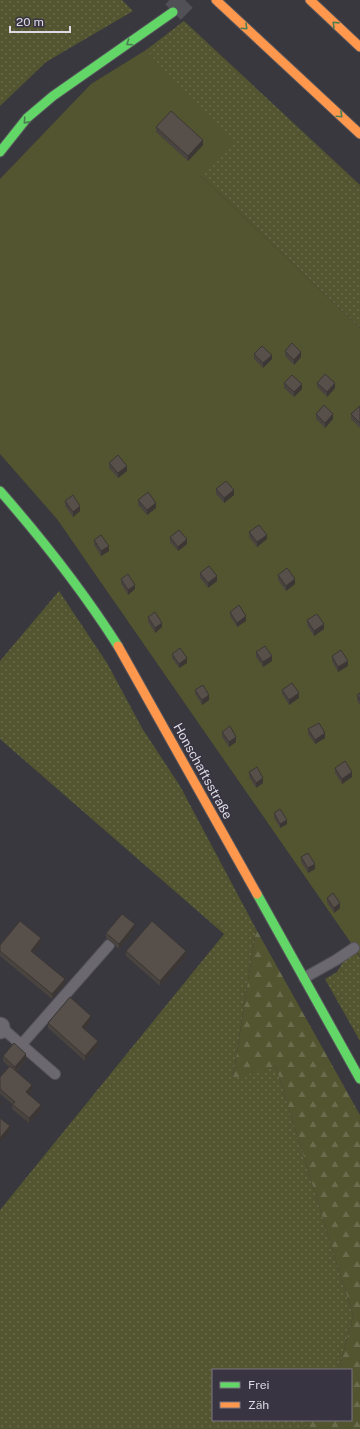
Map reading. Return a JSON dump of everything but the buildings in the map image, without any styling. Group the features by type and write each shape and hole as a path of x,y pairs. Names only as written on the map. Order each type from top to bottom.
{"main road":[{"path":"216,0 360,134"},
{"path":"310,0 360,47"},
{"path":"0,152 28,118 53,96 172,12"},
{"name":"Honschaftsstraße","path":"0,491 42,538 106,626 143,689 360,1079"}],"lane":[{"path":"21,1045 109,945"},
{"path":"304,978 354,948"},
{"path":"0,1028 55,1074"}],"green space":[{"path":"0,0 122,0 133,11 46,62 0,106"},
{"path":"184,21 360,185 360,328 201,176 146,50"},
{"path":"146,50 232,142 201,176 360,328 360,956 57,519 0,454 0,179 91,84"},
{"path":"59,591 107,663 142,728 180,786 256,929 233,1077 276,1067 353,1315 339,1369 212,1369 212,1421 311,1421 304,1429 0,1429 0,1210 224,934 0,739 0,661"},
{"path":"256,929 360,1115 360,1429 304,1429 311,1421 352,1421 352,1369 339,1369 353,1315 276,1067 233,1078"},
{"path":"357,953 360,957 360,1041 325,979 337,972 343,962"}],"tunnel":[{"path":"173,12 185,0"}],"traffic: fast":[{"path":"0,152 27,118 53,96 173,12"},
{"path":"0,491 62,566 91,605 118,646"},
{"path":"257,894 360,1079"}],"traffic: slow":[{"path":"216,0 360,134"},
{"path":"310,0 360,47"},
{"path":"118,646 257,894"}]}
